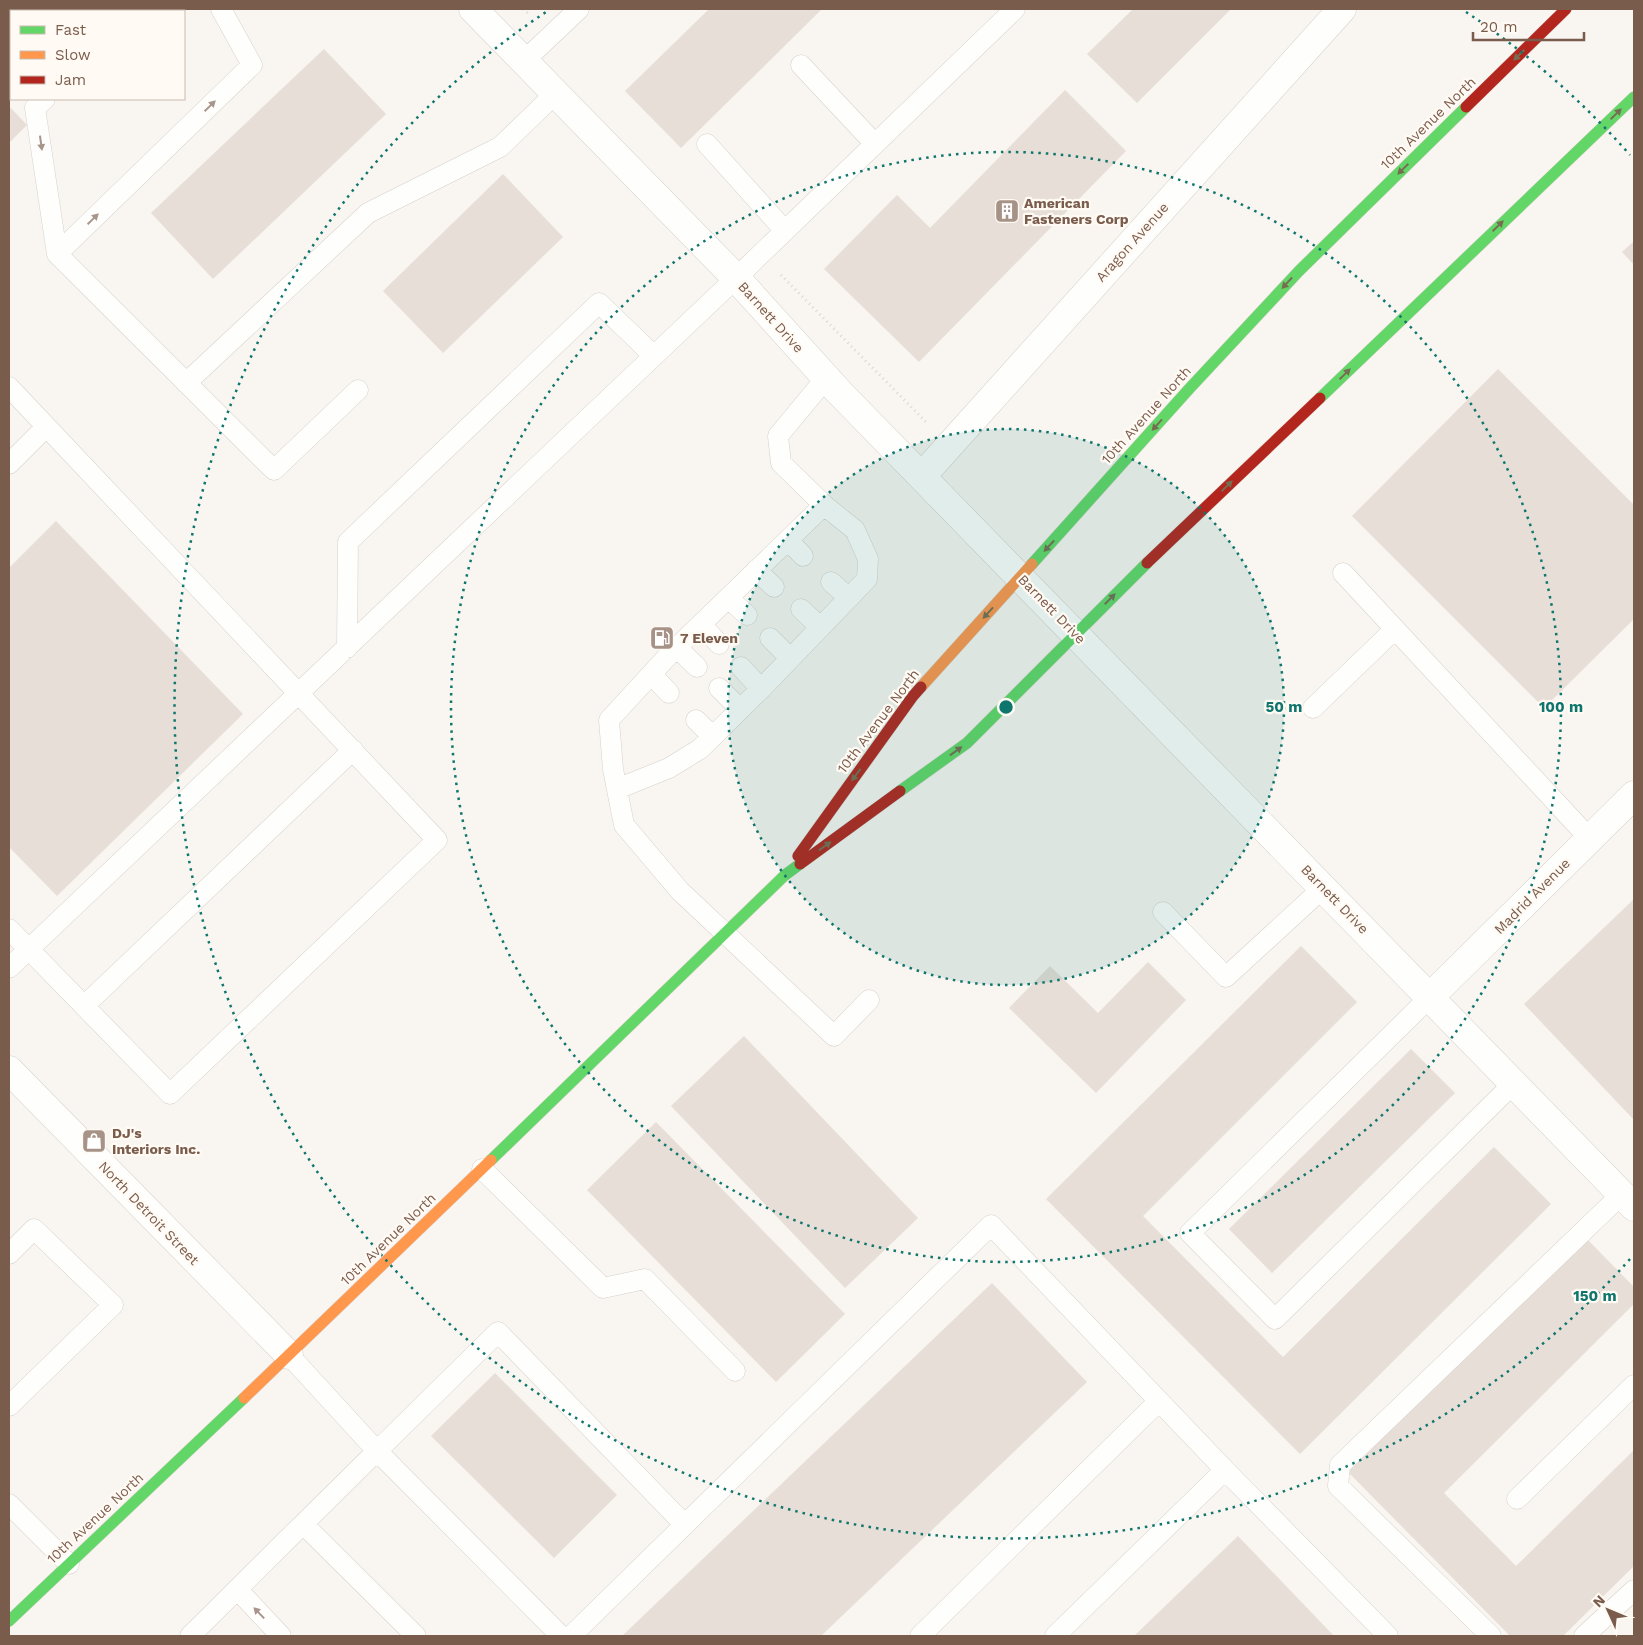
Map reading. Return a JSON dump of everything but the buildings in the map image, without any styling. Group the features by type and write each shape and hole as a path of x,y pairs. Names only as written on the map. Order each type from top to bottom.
{"street":[{"name":"Barnett Drive","path":"474,9 736,278 826,378 1628,1200"},
{"name":"Aragon Avenue","path":"922,476 1342,9"},
{"name":"10th Avenue North","path":"785,875 912,696 1298,271 1566,9"},
{"name":"10th Avenue North","path":"9,1621 289,1356 785,875 968,743 1129,580 1634,97"},
{"name":"Madrid Avenue","path":"1430,997 1634,795"},
{"name":"North Detroit Street","path":"9,1070 289,1356"}],"lane":[{"path":"57,254 252,65 221,9"},
{"path":"524,61 579,9"},
{"path":"9,968 736,278 1014,9"},
{"path":"801,65 875,144"},
{"path":"186,383 368,213 500,148 556,94"},
{"path":"44,100 35,108 57,254 274,470 358,390"},
{"path":"707,144 785,230"},
{"path":"348,648 348,542 599,302 654,356"},
{"path":"617,789 669,768 700,749 867,579 868,559 855,530 824,505 781,462 778,436 826,378"},
{"path":"9,387 437,840 170,1094 9,929"},
{"path":"9,464 46,427"},
{"path":"824,505 676,648 610,720 613,769 624,824 680,891 834,1036 869,1000"},
{"path":"788,540 803,556"},
{"path":"756,570 774,587"},
{"path":"1343,573 1590,839"},
{"path":"832,582 849,598"},
{"path":"728,598 747,615"},
{"path":"801,609 820,627"},
{"path":"701,624 719,644"},
{"path":"1312,708 1395,629"},
{"path":"770,638 790,658"},
{"path":"676,648 697,667"},
{"path":"740,666 761,689"},
{"path":"651,674 669,693"},
{"path":"719,688 740,709"},
{"path":"696,720 712,736"},
{"path":"84,1006 354,750"},
{"path":"1163,912 1226,977 1323,888"},
{"path":"1430,997 1190,1233 1275,1319 1514,1083"},
{"path":"482,1169 603,1288 645,1279 735,1371"},
{"path":"1491,1636 1338,1486 1340,1465 1628,1200"},
{"path":"571,1636 991,1225 1225,1470 1388,1636"},
{"path":"9,1254 34,1229 113,1305 9,1406"},
{"path":"190,1636 498,1332 685,1525"},
{"path":"289,1356 377,1451 561,1636"},
{"path":"1517,1499 1634,1385"},
{"path":"920,1636 1159,1401"},
{"path":"1054,1636 1225,1470"},
{"path":"9,1504 69,1564"},
{"path":"303,1524 416,1636"},
{"path":"237,1590 281,1636"},
{"path":"1584,1636 1634,1590"}],"traffic: fast":[{"path":"1320,398 1634,97"},
{"path":"1032,564 1189,389 1299,271 1466,107"},
{"path":"900,791 967,743 1147,563"},
{"path":"491,1160 785,875 800,864"},
{"path":"9,1621 244,1398"}],"traffic: slow":[{"path":"921,687 1032,564"},
{"path":"244,1398 491,1160"}],"traffic: jam":[{"path":"1466,107 1566,9"},
{"path":"1147,563 1320,398"},
{"path":"798,856 921,687"},
{"path":"800,864 900,791"}],"place":[{"name":"American Fasteners Corp","path":"1007,211"},
{"name":"7 Eleven","path":"662,638"},
{"name":"DJ's Interiors Inc.","path":"94,1141"}]}
